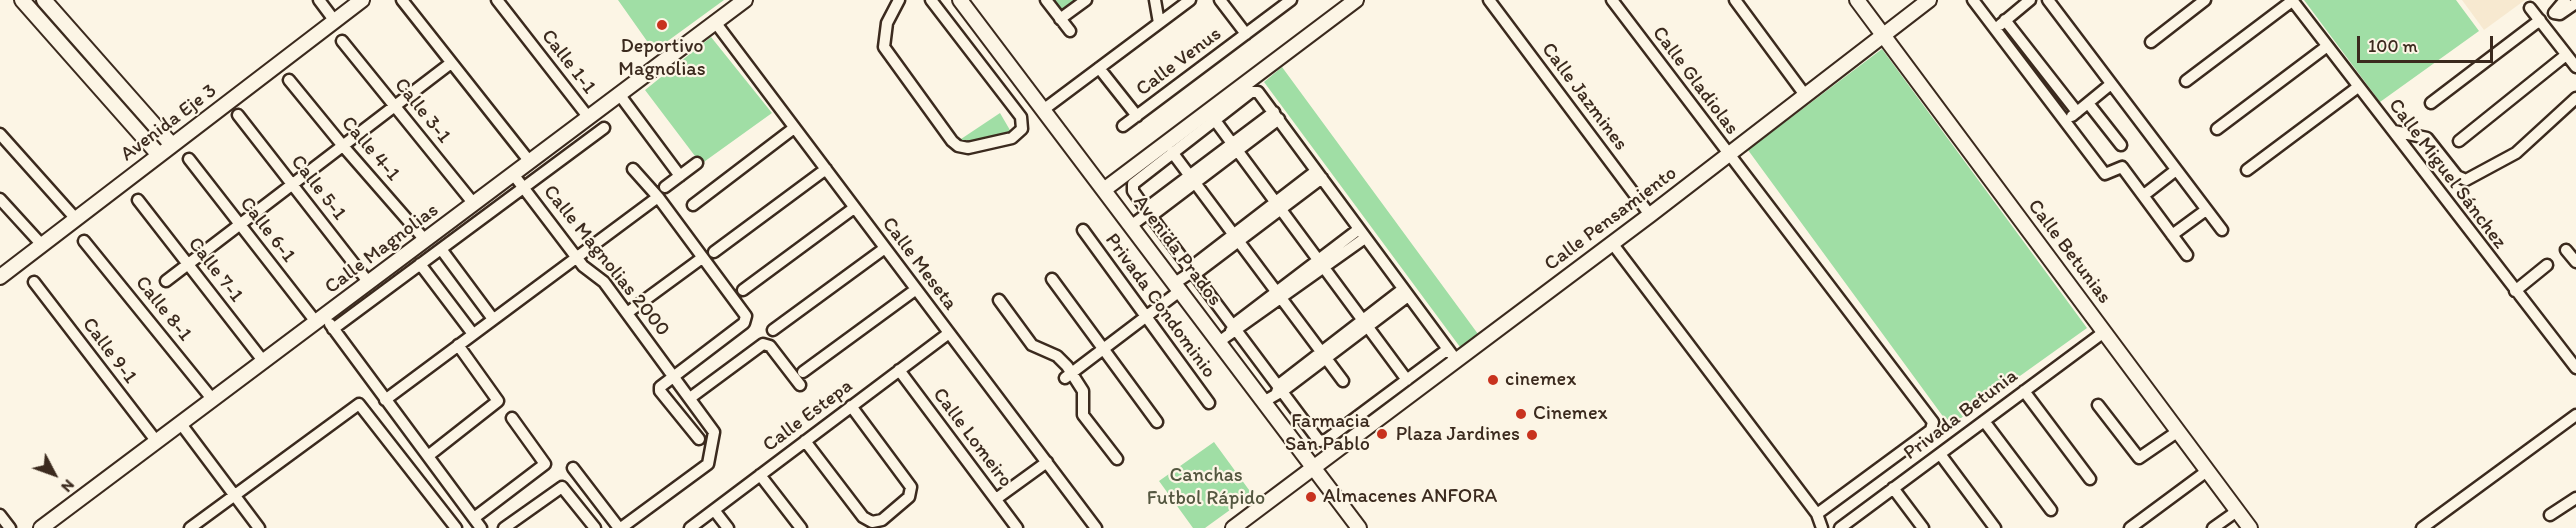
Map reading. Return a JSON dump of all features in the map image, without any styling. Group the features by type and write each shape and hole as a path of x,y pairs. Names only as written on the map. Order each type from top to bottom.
{"street":[{"path":"22,0 159,155"},
{"path":"44,0 172,145"},
{"path":"318,0 334,20"},
{"name":"Avenida Eje 3","path":"0,277 362,0"},
{"path":"402,0 530,162"},
{"name":"Calle 1-1","path":"497,0 589,118"},
{"name":"Calle Magnolias","path":"41,528 745,0"},
{"path":"899,0 886,23 883,42 886,51 956,144 968,148 1012,138 1023,125 1021,117 931,0"},
{"name":"Avenida Prados","path":"960,0 1220,341 1359,528"},
{"path":"1046,0 1070,31"},
{"path":"1060,19 1086,0"},
{"path":"1155,0 1159,23"},
{"path":"1043,110 1190,0"},
{"path":"1220,0 1246,34"},
{"name":"Calle Venus","path":"1099,68 1137,116 1291,0"},
{"path":"1105,189 1356,0"},
{"name":"Calle Jazmines","path":"1489,0 1650,215"},
{"name":"Calle Gladiolas","path":"1611,0 1933,422 1931,430 1817,514"},
{"path":"1735,0 1805,96"},
{"name":"Calle Betunias","path":"1857,0 2250,528"},
{"name":"Calle Pensamiento","path":"1233,528 1314,468 1452,355 1650,215 1929,0"},
{"path":"1973,0 2105,174 2122,167 2187,255"},
{"path":"1995,29 2030,0"},
{"path":"2048,0 2222,230"},
{"path":"2151,42 2205,0"},
{"path":"2186,81 2292,0"},
{"name":"Calle Miguel Sánchez","path":"2292,0 2576,368"},
{"path":"2565,0 2554,13 2560,14 2576,3"},
{"path":"2530,8 2576,67"},
{"path":"2005,20 2077,112"},
{"path":"2432,103 2540,20"},
{"name":"Calle Meseta","path":"715,22 1095,528"},
{"name":"Calle 3-1","path":"342,41 474,204"},
{"path":"2217,129 2326,47"},
{"path":"2458,141 2566,55"},
{"path":"166,281 451,63"},
{"name":"Calle 4-1","path":"289,80 425,240"},
{"path":"2066,122 2111,84"},
{"path":"2247,170 2358,87"},
{"path":"1253,91 1258,92 1452,355 1407,380 1324,442 1317,439 1278,391 1192,271 1147,214 1133,191 1133,184 1214,119 1253,91"},
{"path":"619,94 680,176"},
{"path":"2394,131 2427,138 2457,176 2466,180 2517,153 2576,98"},
{"path":"2088,103 2121,145"},
{"name":"Calle 5-1","path":"238,115 369,283"},
{"path":"1132,225 1276,115"},
{"path":"1124,126 1137,116"},
{"path":"1214,119 1407,380"},
{"path":"333,329 604,128"},
{"path":"693,205 794,128"},
{"path":"0,134 76,219"},
{"path":"1172,152 1343,381"},
{"name":"Calle 6-1","path":"189,159 239,224 320,319 333,329 481,528"},
{"path":"385,400 697,163"},
{"path":"633,169 661,192 702,258 746,319 674,376 660,390 699,439"},
{"path":"714,252 826,169"},
{"path":"2144,195 2176,170"},
{"name":"Calle Magnolias 2000","path":"513,174 586,269 604,282 714,432 710,462 620,528"},
{"path":"1068,376 1145,317 1192,271 1319,174"},
{"path":"0,199 42,245"},
{"name":"Calle 7-1","path":"138,200 264,362"},
{"path":"743,291 854,208"},
{"path":"2172,235 2206,210"},
{"name":"Privada Condominio","path":"1083,230 1209,403"},
{"path":"1220,341 1362,233"},
{"name":"Calle 8-1","path":"84,241 213,400"},
{"path":"1612,243 1817,514 1822,528"},
{"path":"773,330 885,248"},
{"path":"441,249 494,319"},
{"path":"2566,250 2576,262"},
{"path":"627,313 702,258"},
{"path":"420,264 473,334"},
{"path":"2515,291 2547,265"},
{"path":"1052,279 1157,422"},
{"name":"Calle 9-1","path":"34,282 157,442"},
{"path":"803,372 915,290"},
{"path":"1265,401 1406,293"},
{"path":"999,300 1032,345 1058,356 1068,376 1083,391 1083,415 1117,459"},
{"name":"Privada Betunia","path":"1840,528 2104,332"},
{"name":"Calle Estepa","path":"690,528 949,333"},
{"path":"690,398 766,344 800,385"},
{"path":"428,456 498,401 458,345"},
{"name":"Calle Lomeiro","path":"899,370 1017,528"},
{"path":"2024,390 2090,479"},
{"path":"190,528 358,404 456,528"},
{"path":"2098,405 2139,458 2178,432"},
{"path":"805,441 863,517 872,522 882,520 909,498 910,487 851,406"},
{"path":"2422,528 2576,415"},
{"path":"474,518 545,464 512,418"},
{"path":"1984,421 2051,510"},
{"path":"181,424 259,528"},
{"path":"1940,454 1995,528"},
{"path":"996,499 1047,462"},
{"path":"573,468 620,528"},
{"path":"2130,528 2207,471"},
{"path":"760,475 801,528"},
{"path":"504,528 562,487 595,528"},
{"path":"1893,488 1923,528"},
{"path":"2550,516 2576,498"},
{"path":"714,510 728,528"},
{"path":"2213,528 2237,511"},
{"path":"0,515 10,528"}],"shaded area":[{"path":"2462,0 2525,0 2484,30"}],"green space":[{"name":"Deportivo Magnolias","path":"618,0 724,0 654,51"},
{"path":"1047,0 1091,0 1064,20"},
{"path":"2304,0 2456,0 2479,31 2380,102"},
{"path":"711,37 772,113 701,164 645,90"},
{"path":"1882,49 2087,328 1950,426 1748,150"},
{"path":"1282,67 1478,334 1460,347 1264,82"},
{"path":"1000,113 1014,137 958,141"},
{"name":"Canchas Futbol Rápido","path":"1214,442 1252,494 1205,528 1193,528 1159,481"}],"place":[{"name":"Deportivo Magnolias","path":"662,25"},
{"name":"cinemex","path":"1493,380"},
{"name":"Cinemex","path":"1521,414"},
{"name":"Farmacia San Pablo","path":"1382,434"},
{"name":"Plaza Jardines","path":"1532,435"},
{"name":"Almacenes ANFORA","path":"1311,497"}]}
